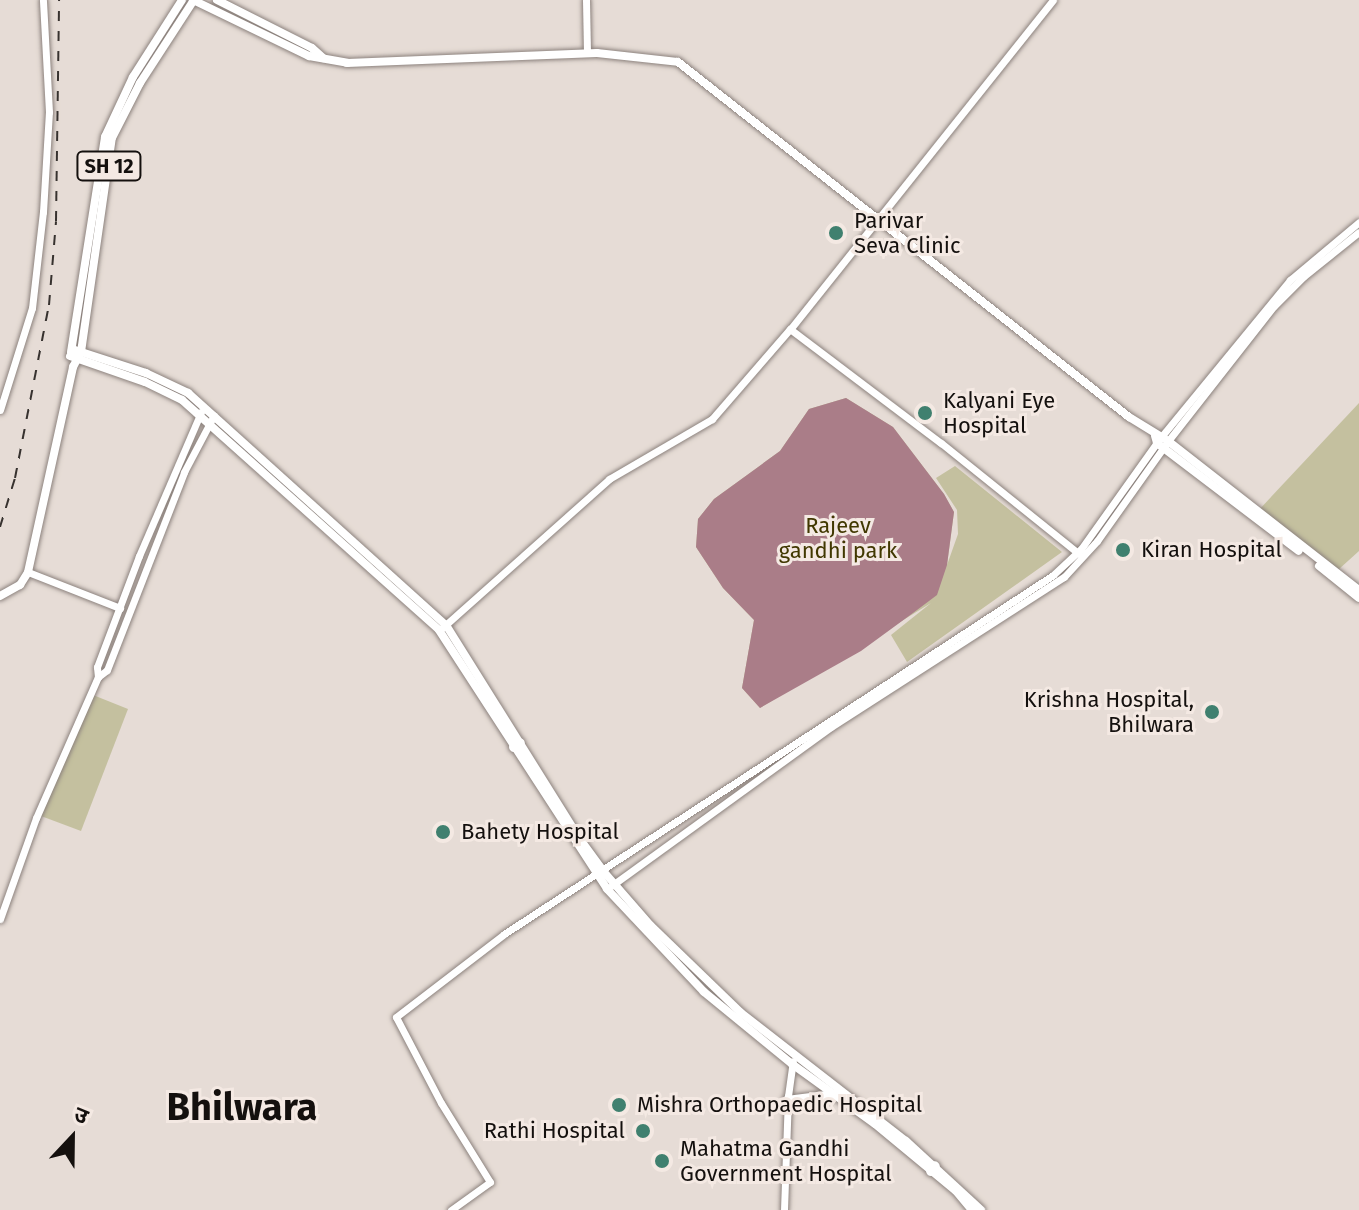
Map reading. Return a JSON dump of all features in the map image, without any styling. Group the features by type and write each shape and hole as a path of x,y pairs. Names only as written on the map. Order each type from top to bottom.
{"highway":[{"path":"787,1101 835,1095"}],"main road":[{"name":"SH 12","path":"74,359 105,137 133,77 182,0"},
{"name":"SH 12","path":"74,359 112,138 140,83 193,0"},
{"path":"193,0 309,56 347,63 587,53 627,54 678,62 1359,598"},
{"path":"217,0 312,48 324,59"},
{"path":"0,596 20,585 28,572 74,359"},
{"path":"74,359 173,384 214,415 256,458 443,628 600,874 704,992 933,1169 972,1210"},
{"path":"74,359 164,390 199,415 443,628"},
{"path":"1161,441 1359,590"},
{"path":"793,1060 874,1115 981,1210"}],"street":[{"path":"0,410 32,308 43,212 49,112 43,0"},
{"path":"586,0 587,53"},
{"path":"443,628 609,479 712,419 790,329 1053,0"},
{"path":"611,886 831,727 925,665 1020,609 1080,556 1161,441 1290,280 1359,222"},
{"path":"1161,441 1274,306 1304,276 1359,232"},
{"path":"790,329 941,443 1080,556"},
{"path":"0,919 36,818 98,677 98,663 156,514 204,407"},
{"path":"98,677 107,670 184,472 214,415"},
{"path":"451,1210 490,1182 441,1103 396,1017 504,934 600,874 1080,556"},
{"path":"28,572 120,608"},
{"path":"784,1210 787,1101 793,1060"}],"green space":[{"name":"Rajeev gandhi park","path":"846,398 893,427 944,494 954,512 947,565 958,534 957,510 936,478 955,466 1062,552 907,662 891,635 931,603 760,708 742,688 754,620 723,588 696,547 698,519 714,499 780,451 809,409"},
{"path":"1359,403 1359,551 1338,570 1257,512"},
{"path":"88,693 128,709 81,831 41,816"}],"shaded area":[{"name":"Rajeev gandhi park","path":"846,398 893,427 944,494 954,512 947,565 937,595 861,651 760,708 742,688 754,620 723,588 696,547 698,519 714,499 780,451 809,409"}],"railway":[{"path":"0,527 15,478 49,305 56,221 59,0"}],"place":[{"name":"Parivar Seva Clinic","path":"836,233"},
{"name":"Kalyani Eye Hospital","path":"925,413"},
{"name":"Kiran Hospital","path":"1123,550"},
{"name":"Krishna Hospital, Bhilwara","path":"1212,712"},
{"name":"Bahety Hospital","path":"443,832"},
{"name":"Mishra Orthopaedic Hospital","path":"619,1105"},
{"name":"Rathi Hospital","path":"643,1131"},
{"name":"Mahatma Gandhi Government Hospital","path":"662,1161"}],"district":[{"name":"Bhilwara","path":"242,1108"}]}
